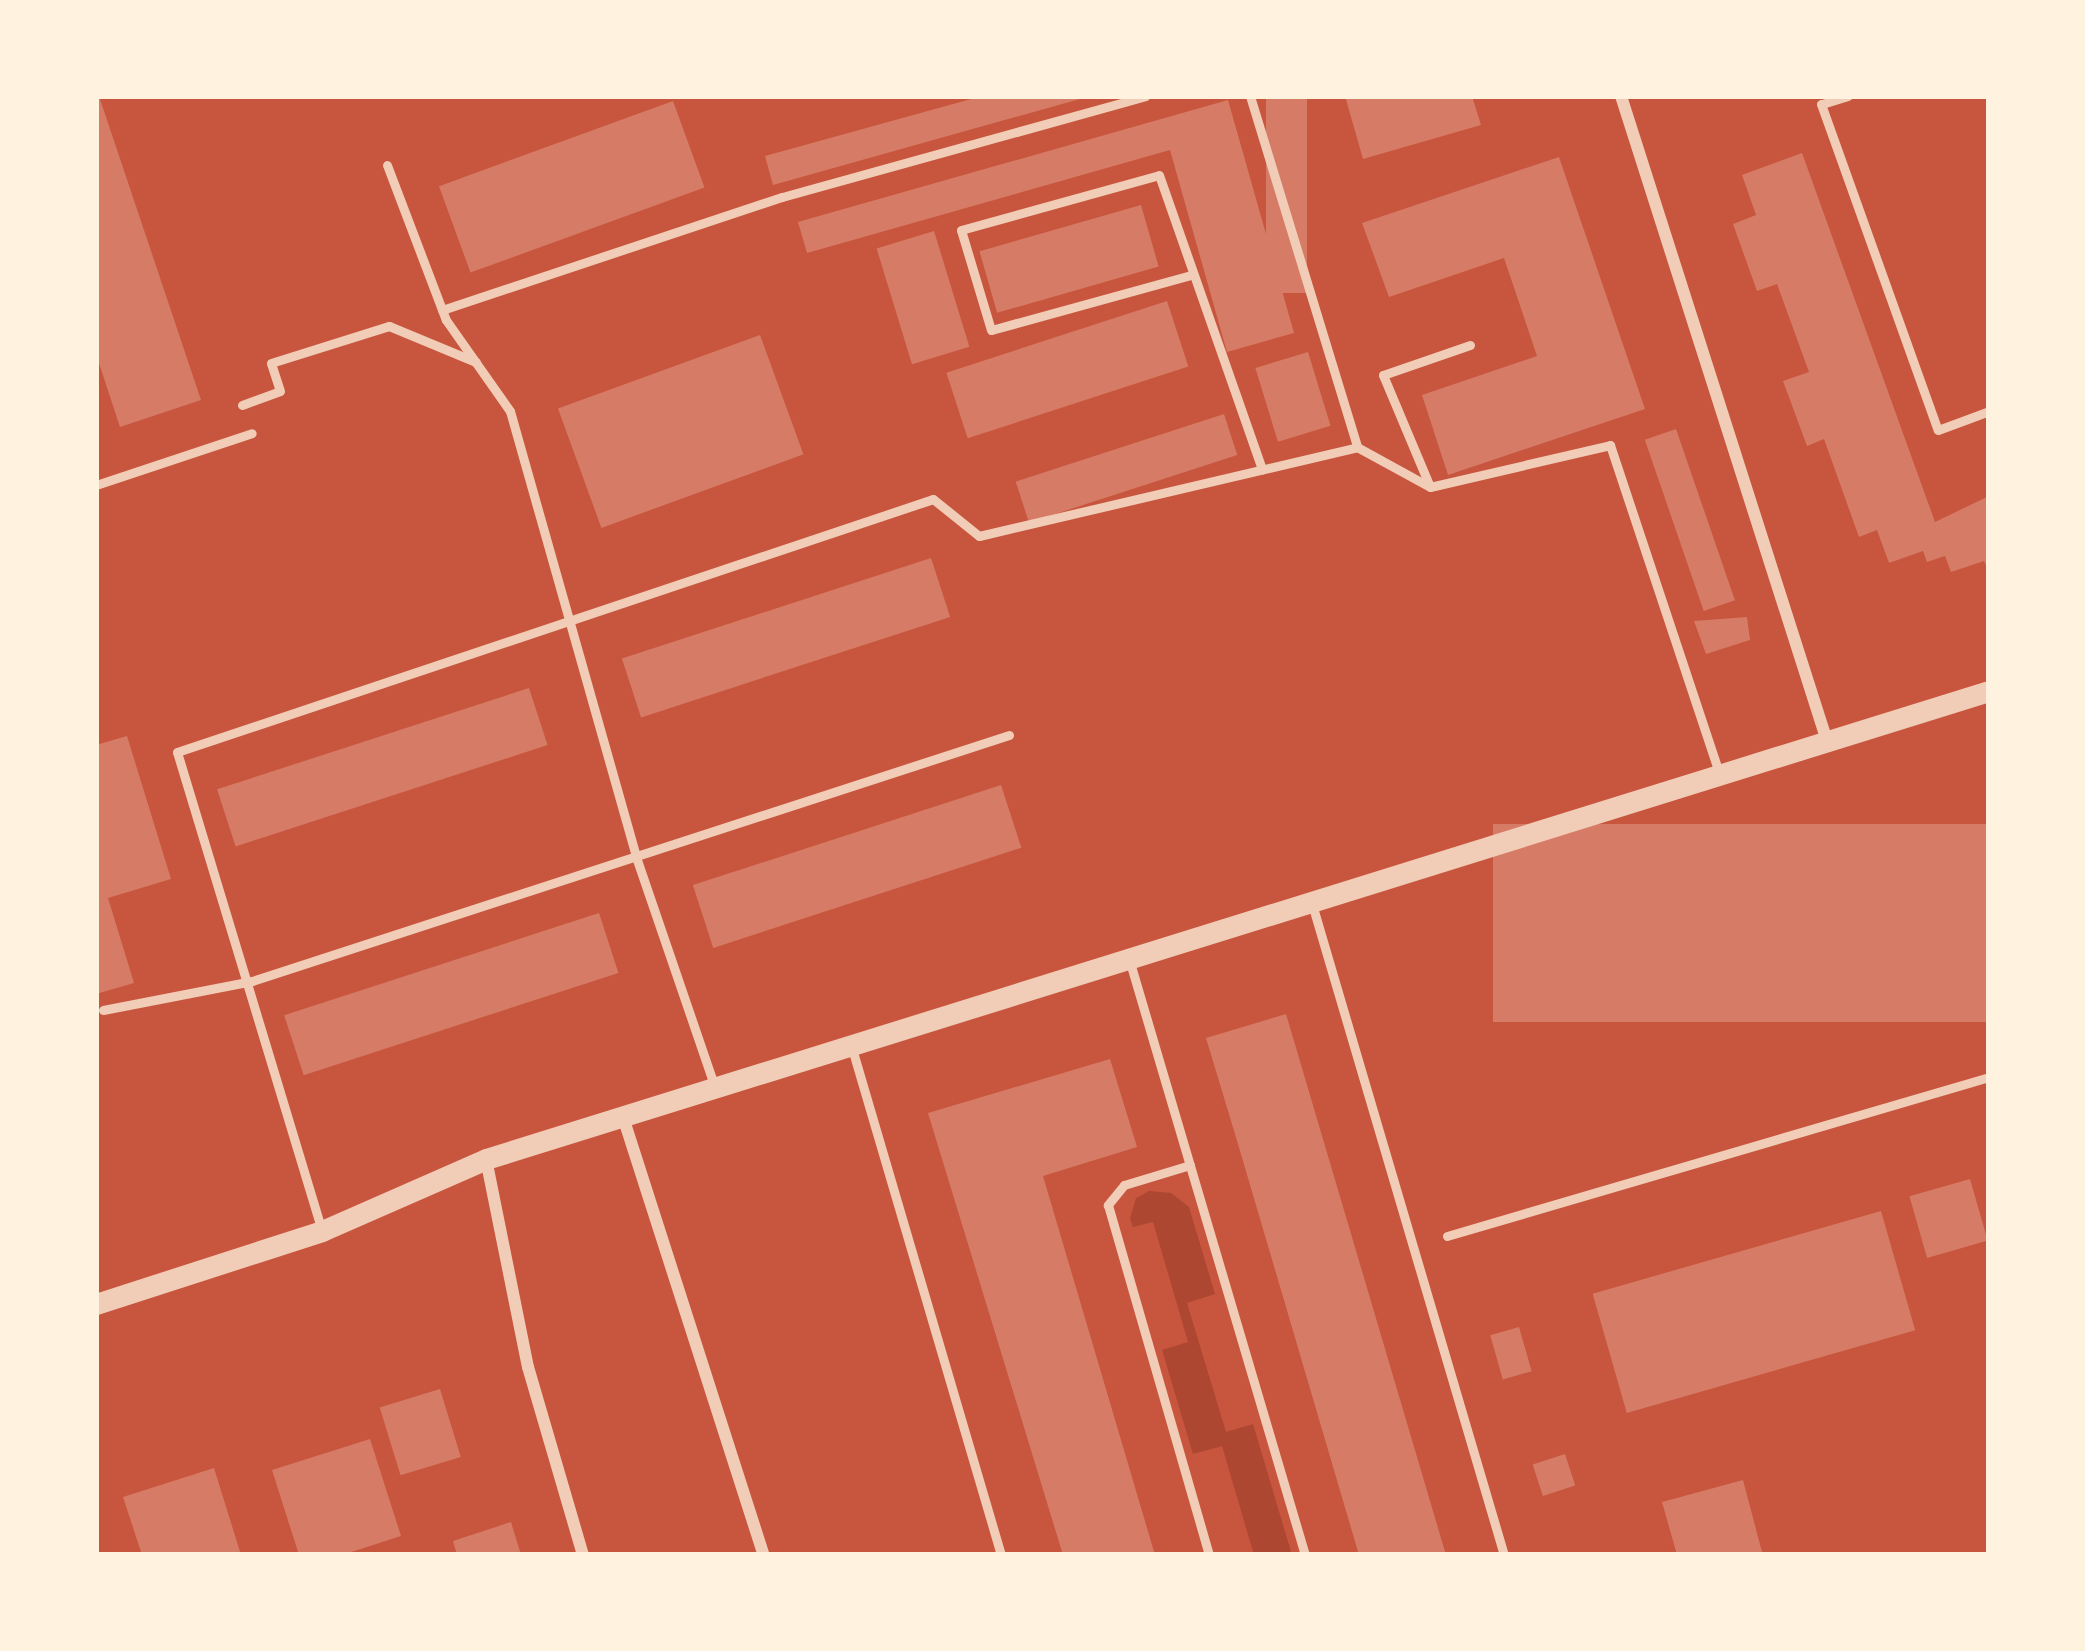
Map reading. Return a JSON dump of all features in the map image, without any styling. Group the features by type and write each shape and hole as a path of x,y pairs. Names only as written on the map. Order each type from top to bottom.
{"street":[{"path":"1621,96 1827,741"},
{"path":"96,1304 322,1231 486,1159 1989,691"},
{"path":"623,1117 764,1555"},
{"path":"486,1159 528,1367 583,1555"}],"lane":[{"path":"442,310 782,197 1145,96"},
{"path":"1250,96 1357,447"},
{"path":"1848,96 1822,104 1938,430 1989,411"},
{"path":"388,165 442,310 510,411 635,854 715,1088"},
{"path":"1191,275 992,330 961,230 1159,175 1262,469"},
{"path":"242,405 280,391 271,364 389,326 476,362"},
{"path":"1430,487 1383,376 1470,345"},
{"path":"96,485 252,433"},
{"path":"322,1231 252,981 177,752 933,499 980,536 1357,447 1430,487 1610,445 1720,775"},
{"path":"103,1010 252,981 1010,735"},
{"path":"1312,902 1504,1555"},
{"path":"1129,959 1305,1555"},
{"path":"850,1045 1001,1555"},
{"path":"1447,1237 1989,1077"},
{"path":"1190,1165 1124,1185 1108,1205 1209,1555"}],"shaded area":[{"path":"1149,1191 1171,1193 1189,1207 1215,1294 1187,1303 1226,1432 1253,1424 1292,1555 1254,1555 1222,1446 1193,1454 1162,1350 1188,1342 1153,1222 1133,1227 1130,1218 1136,1198"}],"building":[{"path":"99,96 201,400 120,427 96,354"},
{"path":"982,96 1087,97 773,185 765,156"},
{"path":"1266,96 1307,96 1307,293 1266,293"},
{"path":"1345,96 1472,96 1481,125 1363,159"},
{"path":"1228,100 1294,333 1227,352 1170,150 807,253 798,222"},
{"path":"673,101 704,187 470,273 439,186"},
{"path":"1802,153 1935,522 1989,496 1989,572 1984,561 1951,572 1945,556 1927,562 1923,551 1889,563 1877,530 1859,537 1824,439 1807,446 1783,381 1809,372 1777,284 1757,291 1733,224 1756,215 1742,175"},
{"path":"1559,157 1645,409 1448,475 1422,395 1537,356 1504,258 1389,297 1362,223"},
{"path":"1141,205 1159,267 997,313 980,251"},
{"path":"934,231 969,347 912,364 877,249"},
{"path":"1167,301 1188,367 968,438 946,373"},
{"path":"760,335 803,454 601,528 558,409"},
{"path":"1308,352 1331,426 1278,442 1255,368"},
{"path":"1224,414 1237,455 1029,523 1016,482"},
{"path":"1676,429 1735,600 1704,611 1645,440"},
{"path":"931,558 950,617 641,717 622,658"},
{"path":"1747,617 1750,640 1706,654 1694,621"},
{"path":"529,688 548,745 236,846 217,789"},
{"path":"127,736 171,879 108,898 134,983 96,994 96,745"},
{"path":"1001,785 1021,848 713,948 693,885"},
{"path":"1493,824 1989,824 1989,1022 1493,1022"},
{"path":"599,913 618,973 304,1075 284,1015"},
{"path":"1286,1014 1446,1555 1359,1555 1206,1038"},
{"path":"1110,1059 1137,1147 1043,1176 1155,1555 1063,1555 928,1113"},
{"path":"1970,1179 1988,1241 1927,1258 1909,1196"},
{"path":"1881,1211 1915,1330 1627,1413 1593,1294"},
{"path":"1519,1327 1532,1371 1503,1379 1490,1335"},
{"path":"440,1389 461,1457 401,1475 380,1407"},
{"path":"370,1439 401,1536 342,1555 299,1555 272,1470"},
{"path":"1565,1454 1575,1485 1543,1496 1533,1465"},
{"path":"214,1468 241,1555 142,1555 123,1497"},
{"path":"1743,1480 1762,1552 1677,1555 1662,1502"},
{"path":"511,1522 521,1555 457,1555 453,1541"}]}
